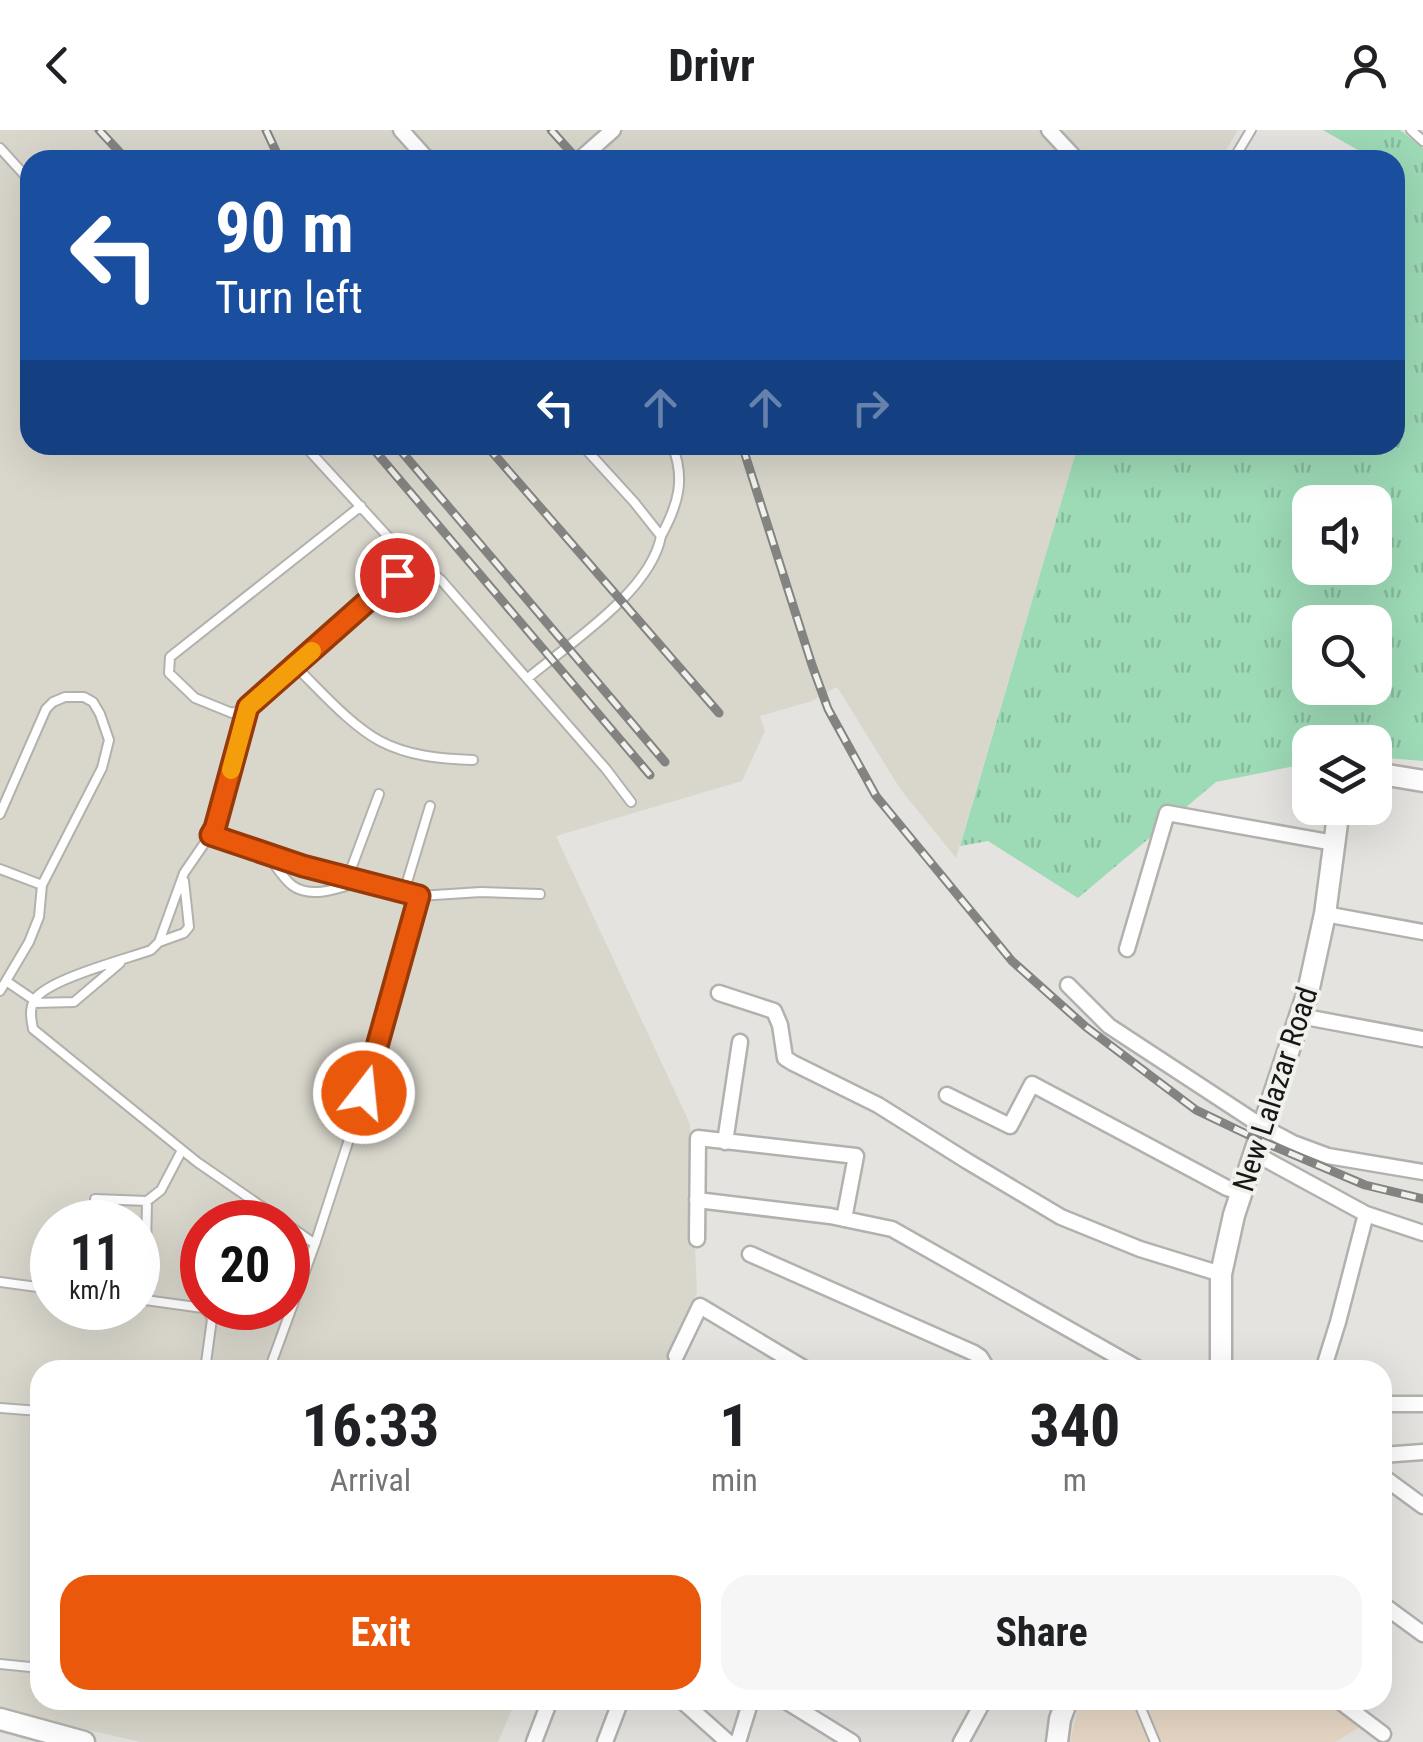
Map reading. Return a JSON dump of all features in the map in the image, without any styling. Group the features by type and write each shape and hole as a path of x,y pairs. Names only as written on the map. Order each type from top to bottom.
{"street":[{"path":"401,130 419,150"},
{"path":"590,150 613,130"},
{"path":"1050,130 1068,150"},
{"path":"1392,776 1423,782"},
{"path":"1127,949 1166,813 1334,843"},
{"name":"New Lalazar Road","path":"1222,1360 1222,1274 1241,1194 1308,992 1325,914 1337,825"},
{"path":"1325,914 1423,932"},
{"path":"1068,985 1109,1026 1293,1143 1328,1156 1423,1172"},
{"path":"719,993 774,1011 785,1058 793,1064 878,1105 1061,1216 1140,1249 1222,1274"},
{"path":"1300,1016 1423,1039"},
{"path":"726,1142 740,1042"},
{"path":"947,1095 1010,1126 1032,1084 1241,1194"},
{"path":"697,1239 698,1138 856,1156 844,1219"},
{"path":"1254,1153 1366,1214 1423,1233"},
{"path":"697,1200 892,1229 1122,1360"},
{"path":"1325,1360 1366,1214"},
{"path":"750,1254 974,1352 982,1360"},
{"path":"676,1356 700,1306 790,1360"},
{"path":"1392,1404 1423,1404"},
{"path":"1392,1454 1423,1452"},
{"path":"1392,1483 1423,1506"},
{"path":"1392,1611 1423,1634"},
{"path":"534,1742 546,1710"},
{"path":"605,1742 617,1710"},
{"path":"692,1710 728,1742"},
{"path":"738,1742 748,1710"},
{"path":"800,1710 852,1742"},
{"path":"961,1742 979,1710"},
{"path":"1057,1742 1063,1710"},
{"path":"1351,1710 1383,1734"},
{"path":"0,1719 84,1742"}],"lane":[{"path":"1411,130 1423,141"},
{"path":"0,148 20,170"},
{"path":"313,455 392,540 442,580 606,768 631,802"},
{"path":"591,455 661,536"},
{"path":"528,678 640,580 676,508 676,455"},
{"path":"360,506 170,657 169,673 195,698 232,713 248,707 397,575"},
{"path":"295,666 380,741 428,756 473,760"},
{"path":"0,814 46,709 64,696 94,702 109,740 102,768 42,884 39,917 0,991"},
{"path":"248,707 215,828 183,876 159,942 151,950 50,986 33,1002 30,1014 33,1029 182,1150 252,1200"},
{"path":"348,878 378,794"},
{"path":"404,892 430,806"},
{"path":"211,835 419,896 540,894"},
{"path":"266,853 292,886 304,890 324,892 362,881"},
{"path":"0,869 42,884"},
{"path":"159,942 184,933 189,927 183,876"},
{"path":"273,1360 364,1093 419,896"},
{"path":"6,981 33,1002 63,1004 79,999 123,960"},
{"path":"147,1200 161,1190 182,1150"},
{"path":"95,1199 120,1200"},
{"path":"310,1241 315,1244"},
{"path":"0,1282 30,1285"},
{"path":"160,1302 202,1308 209,1313 212,1320 206,1360"},
{"path":"0,1408 30,1410"},
{"path":"0,1664 30,1667"},
{"path":"1142,1710 1156,1742"}],"shaded area":[{"path":"0,130 1238,130 1226,150 20,150 20,455 1075,455 956,858 901,790 837,687 812,701 760,716 765,731 742,781 556,836 690,1124 697,1293 667,1360 30,1360 30,1710 512,1710 498,1742 141,1742 0,1710"},
{"path":"1078,1710 1351,1710 1367,1722 1336,1742 1070,1742"}],"green space":[{"path":"1323,130 1400,130 1423,148 1423,761 1392,758 1392,725 1292,725 1292,767 1216,782 1078,898 988,841 960,846 1075,455 1405,455 1405,150 1358,150"}],"railway":[{"path":"99,130 118,150"},
{"path":"266,130 275,150"},
{"path":"551,130 569,150"},
{"path":"378,455 650,775"},
{"path":"404,455 665,762"},
{"path":"495,455 719,713"},
{"path":"745,455 828,709 876,796 1012,961 1086,1027 1196,1110 1365,1185 1423,1199"}],"slow traffic":[{"path":"231,770 248,707 312,651"}],"route":[{"path":"364,1093 419,896 303,866 211,835 248,707 397,575"}]}
